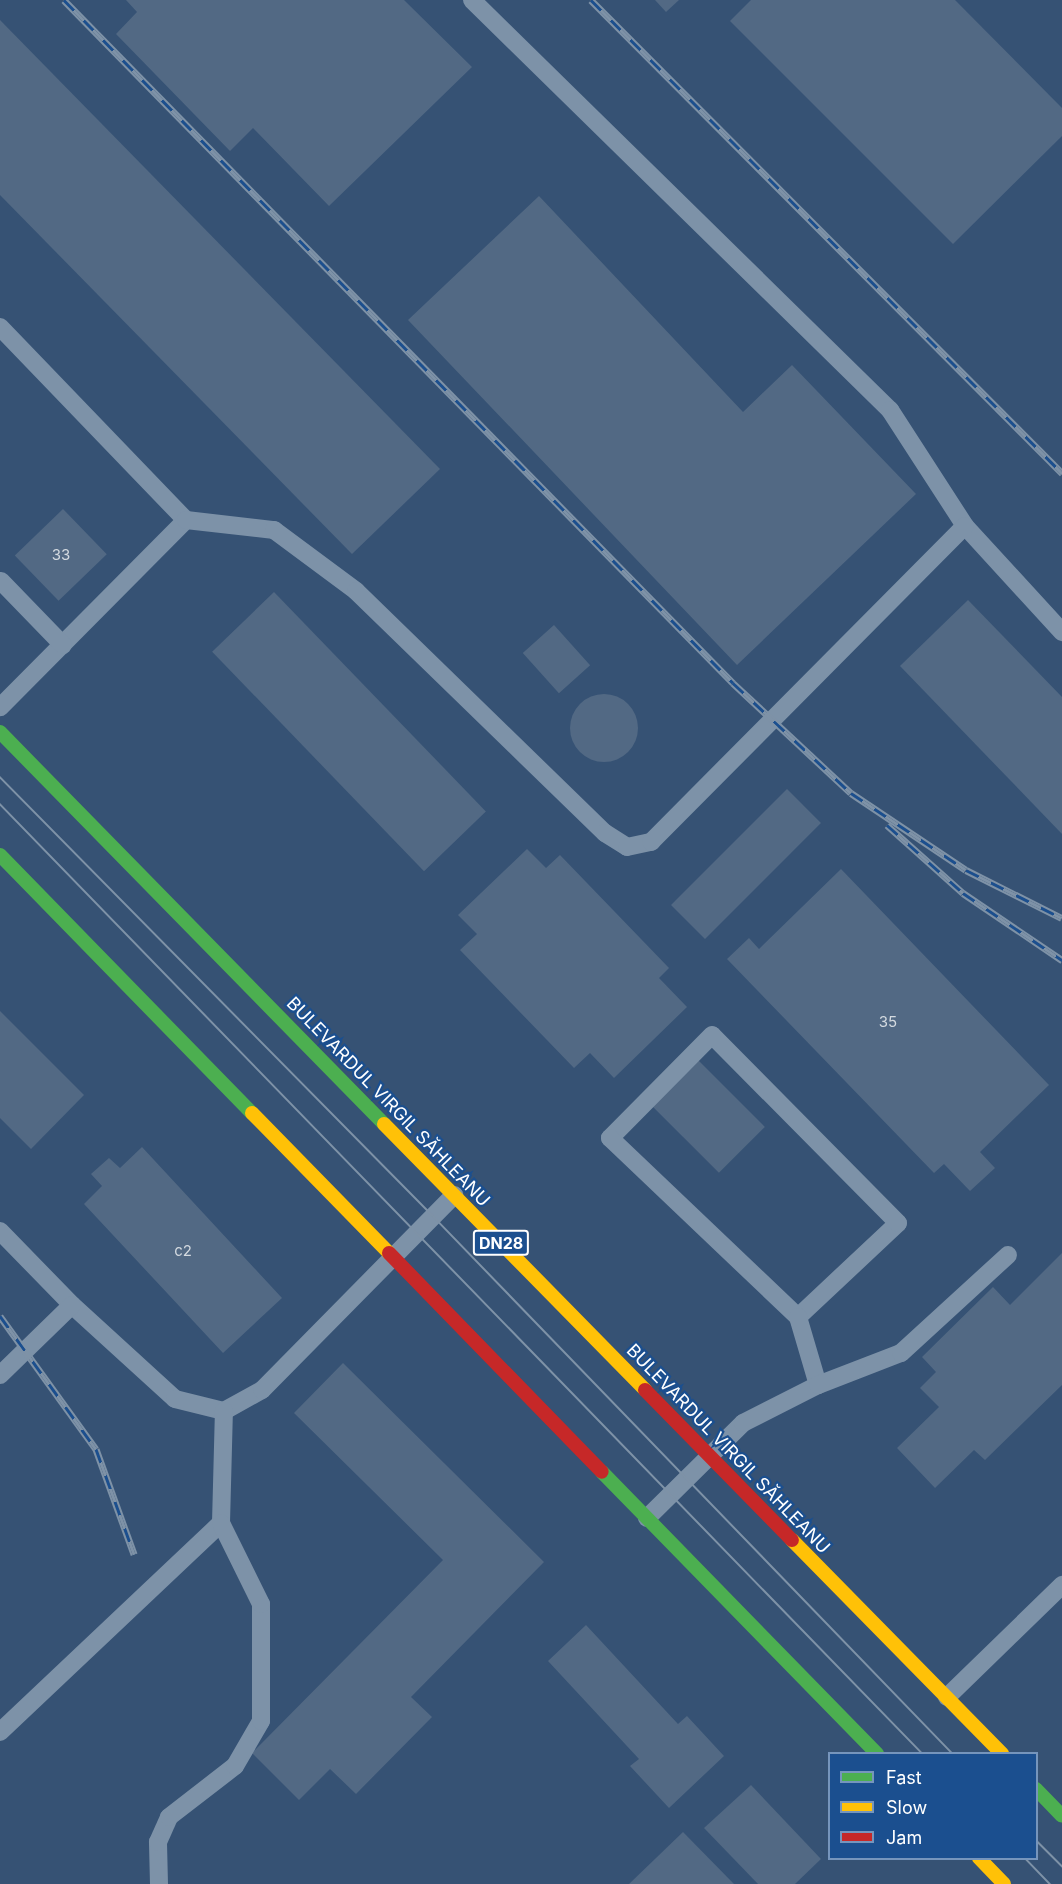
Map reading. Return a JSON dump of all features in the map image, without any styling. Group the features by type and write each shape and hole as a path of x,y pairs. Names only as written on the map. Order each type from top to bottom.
{"main road":[{"name":"BULEVARDUL VIRGIL SĂHLEANU","path":"0,732 1000,1752"},
{"path":"0,855 875,1752"},
{"path":"1038,1791 1062,1816"},
{"path":"981,1860 1004,1884"}],"lane":[{"path":"472,0 890,410 965,526 1062,632"},
{"path":"0,327 186,520 274,530 356,591 604,833 627,847 651,842 965,526"},
{"path":"0,706 186,520"},
{"path":"1,581 63,645"},
{"path":"798,1317 898,1223 712,1035 610,1138 798,1317 818,1384"},
{"path":"0,1231 72,1305 175,1399 224,1412 262,1390 454,1195"},
{"path":"647,1518 743,1423 818,1384 901,1353 1008,1255"},
{"path":"0,1375 72,1305"},
{"path":"159,1884 158,1842 169,1817 235,1766 261,1721 261,1605 244,1563 221,1524 224,1412"},
{"path":"0,1732 221,1524"},
{"path":"947,1697 1062,1585"}],"building":[{"path":"126,0 404,0 472,67 329,206 253,128 230,151 116,34 137,12"},
{"path":"655,0 679,0 666,12"},
{"path":"751,0 955,0 1062,108 1062,136 953,244 730,21"},
{"path":"0,20 440,469 352,554 0,195"},
{"path":"539,196 743,412 792,365 916,494 737,665 408,320"},
{"path":"63,509 107,554 59,601 15,556"},
{"path":"274,592 486,811 424,871 212,652"},
{"path":"968,600 1062,697 1062,834 900,666"},
{"path":"554,625 590,665 559,693 523,653"},
{"path":"604,694 617,696 628,704 636,715 638,728 636,741 628,752 617,760 604,762 591,760 580,752 572,741 570,728 572,715 580,704 591,696"},
{"path":"787,789 821,823 705,939 671,905"},
{"path":"527,849 546,868 560,855 669,968 659,978 687,1007 614,1078 590,1053 574,1068 460,950 477,934 458,915"},
{"path":"841,869 1049,1085 980,1152 995,1168 970,1191 944,1164 934,1173 727,959 749,938 759,949"},
{"path":"0,1011 84,1095 31,1149 0,1118"},
{"path":"697,1059 765,1127 719,1173 651,1105"},
{"path":"142,1147 282,1298 223,1353 84,1204 102,1186 91,1174 109,1158 120,1168"},
{"path":"1062,1253 1062,1385 985,1460 974,1450 935,1488 897,1448 939,1407 920,1388 936,1372 922,1357 993,1287 1010,1305"},
{"path":"343,1363 544,1562 411,1697 432,1717 356,1794 330,1769 299,1800 252,1753 443,1560 294,1413"},
{"path":"586,1625 678,1724 687,1716 724,1756 669,1808 630,1766 639,1759 548,1661"},
{"path":"751,1785 821,1859 795,1884 758,1884 704,1828"},
{"path":"683,1832 734,1884 629,1884"}],"tram line":[{"path":"0,777 433,1216 951,1752"},
{"path":"0,804 921,1752"},
{"path":"1038,1842 1062,1866"},
{"path":"1027,1860 1050,1884"}],"railway":[{"path":"64,0 733,683 851,793 966,870 1062,918"},
{"path":"591,0 1062,473"},
{"path":"887,825 963,893 1062,960"},
{"path":"0,1316 96,1449 134,1554"}],"traffic: fast":[{"path":"0,732 384,1124"},
{"path":"0,855 252,1113"},
{"path":"602,1472 875,1752"},
{"path":"1038,1791 1062,1816"}],"traffic: slow":[{"path":"252,1113 389,1253"},
{"path":"384,1124 645,1390"},
{"path":"792,1540 1000,1752"},
{"path":"981,1860 1004,1884"}],"traffic: jam":[{"path":"389,1253 602,1472"},
{"path":"645,1390 792,1540"}]}
